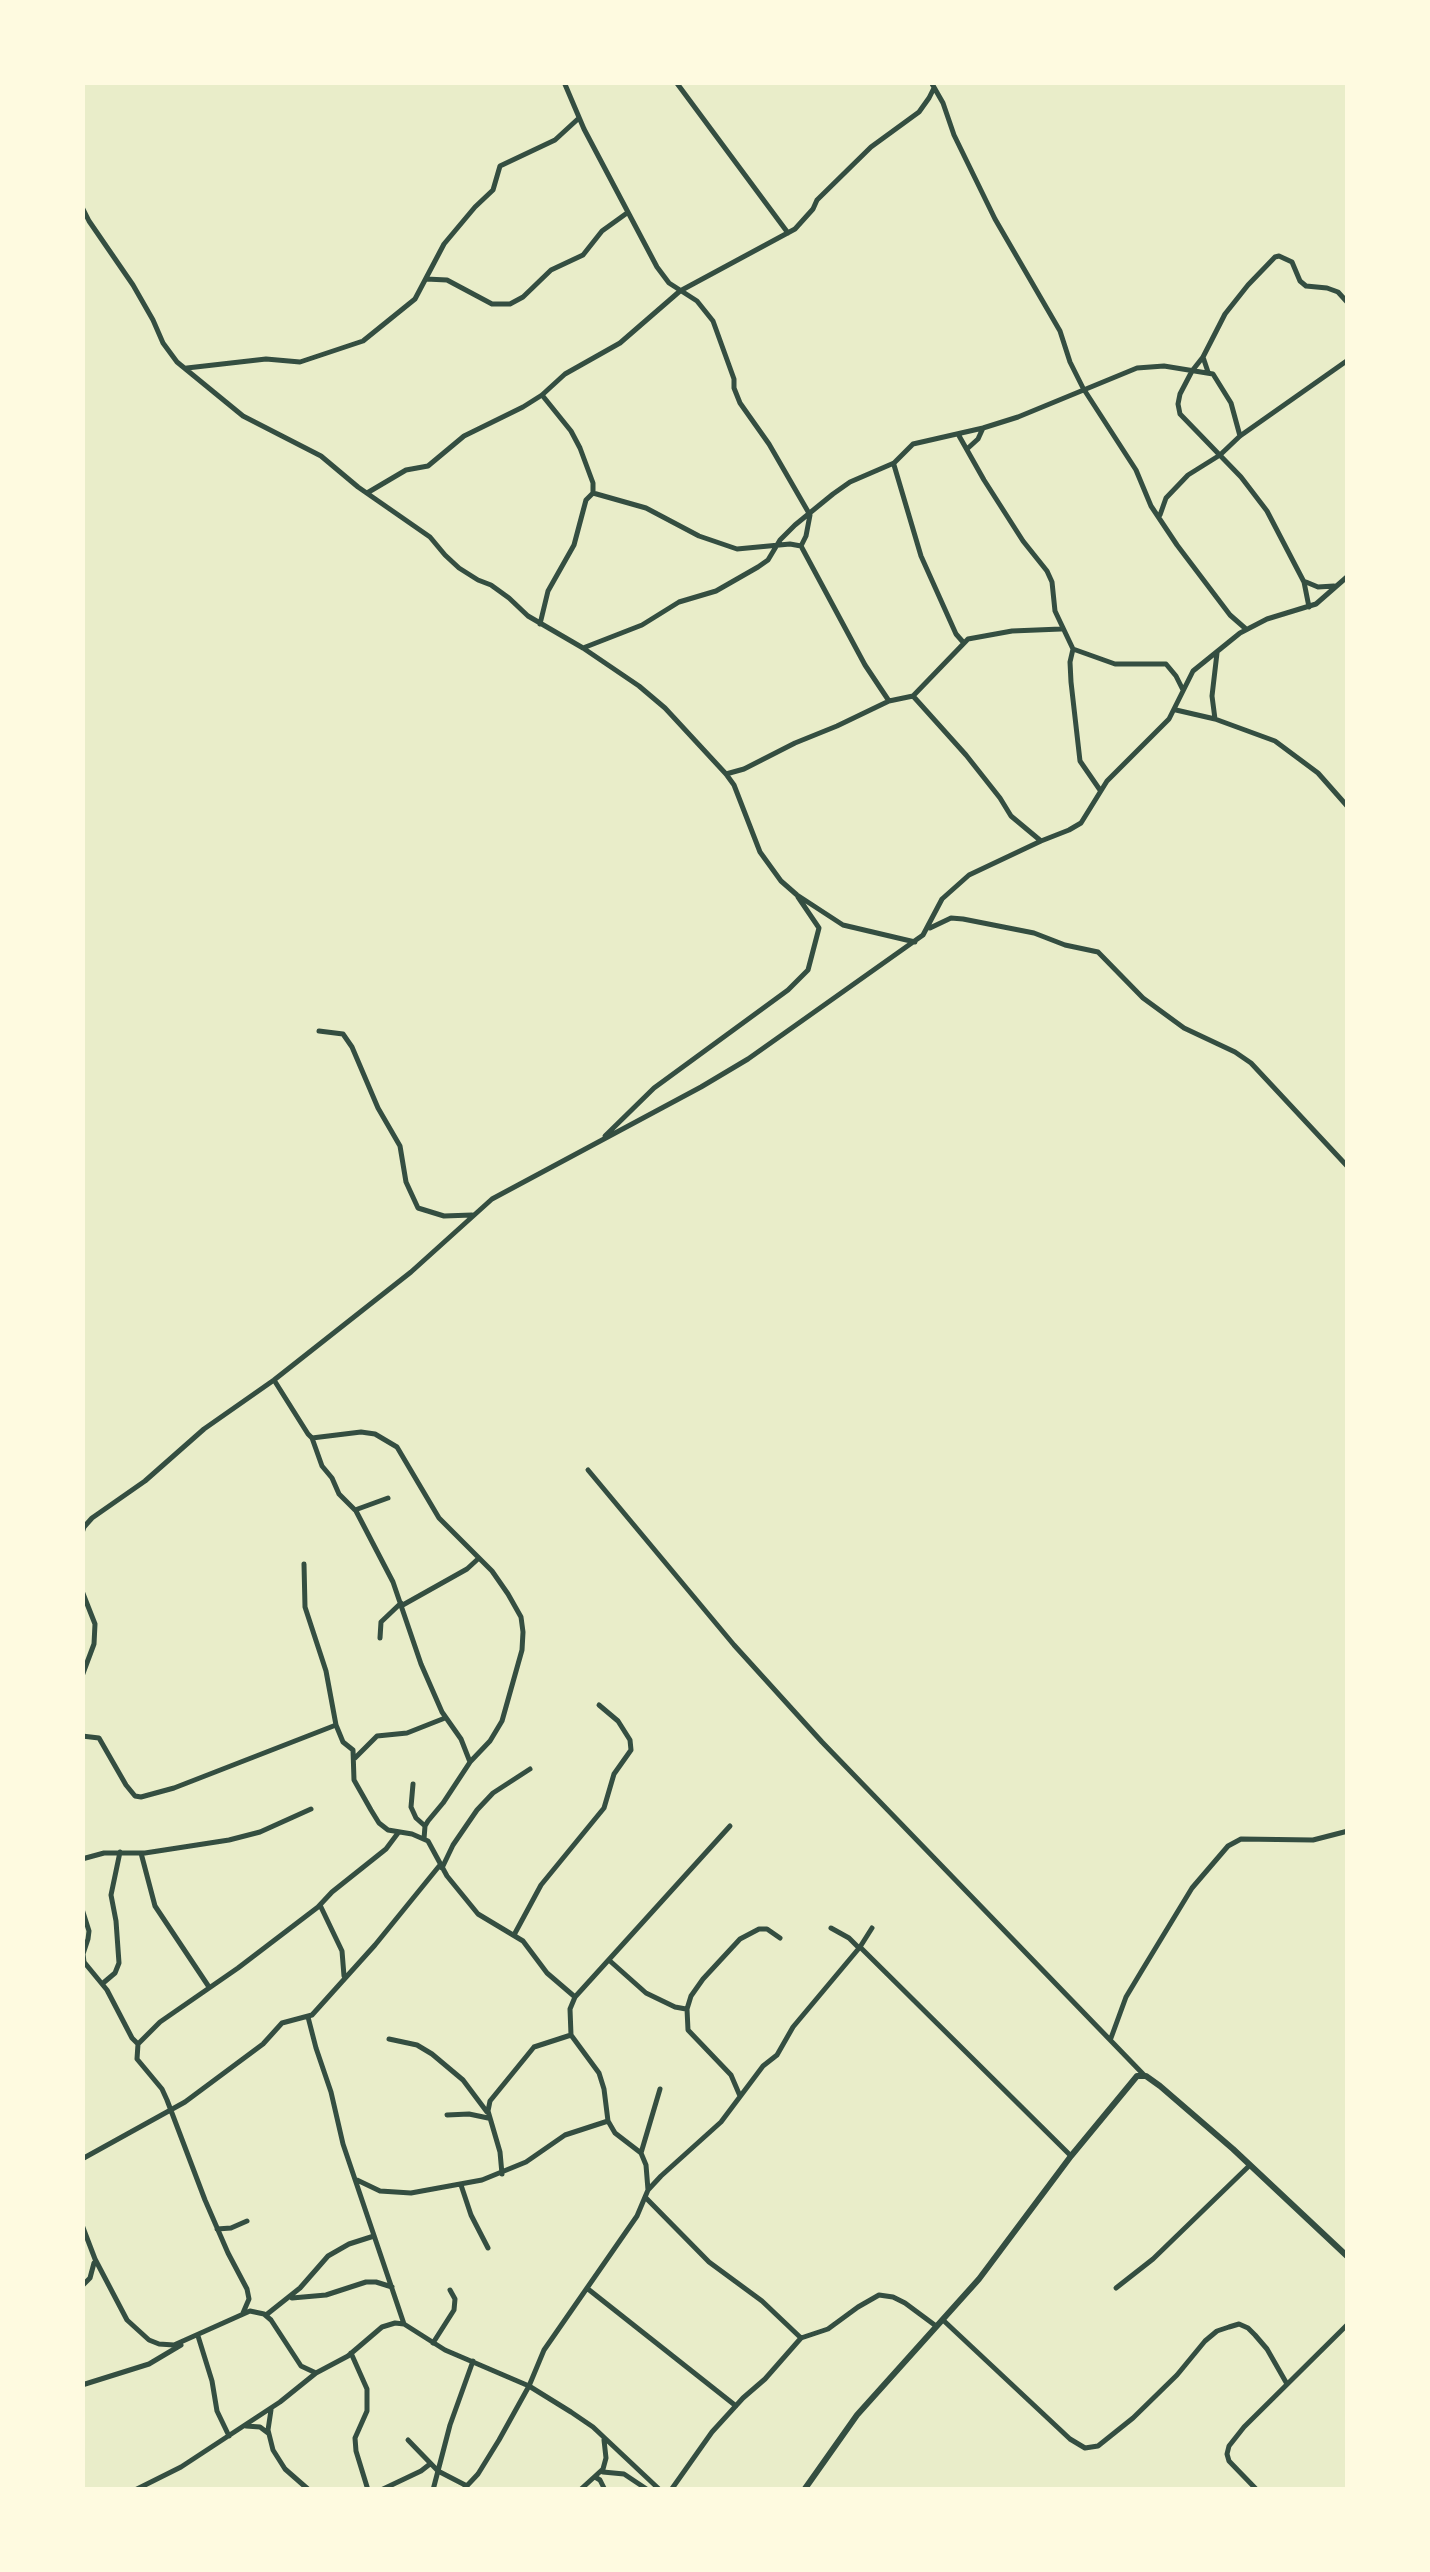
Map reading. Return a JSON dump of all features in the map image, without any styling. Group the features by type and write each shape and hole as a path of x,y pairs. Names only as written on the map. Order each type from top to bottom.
{"street":[{"path":"564,82 658,268 669,283 697,301 713,321 740,404 769,444 810,515 801,546"},
{"path":"676,82 788,233"},
{"path":"367,492 406,470 428,466 464,436 507,416 542,395 556,380 620,343 680,290 802,224 818,200 870,147 918,112 929,98 932,85"},
{"path":"932,85 944,103 954,136 995,219 1060,330 1083,388 1136,470 1160,518 1230,615 1246,629"},
{"path":"186,368 266,359 300,362 370,336 413,301 440,250 493,190 500,166 555,140 580,118"},
{"path":"82,207 133,284 162,343 177,362 243,416 320,456 430,537 460,568 500,591 540,624 584,648 665,708 726,774 760,852 781,882 843,924 915,942"},
{"path":"426,279 447,280 492,304 510,304 551,270 582,255 602,232 627,213"},
{"path":"1309,607 1304,582 1267,511 1241,477 1180,414 1178,404 1225,314 1275,257 1292,262 1306,286 1338,292 1348,302"},
{"path":"1203,356 1208,372"},
{"path":"1160,518 1166,498 1188,475 1348,360"},
{"path":"584,648 650,621 679,602 716,592 758,567 795,525 842,487 894,463 913,444 1018,417 1137,368 1164,366 1213,374 1231,403 1240,436"},
{"path":"542,395 580,448 591,474 593,494"},
{"path":"967,450 983,428"},
{"path":"958,434 1052,582 1055,611 1072,648 1078,749 1086,773 1100,790"},
{"path":"894,463 921,556 956,634 964,642"},
{"path":"593,494 646,508 699,536 737,549 801,546"},
{"path":"540,624 548,592 570,555 586,500 593,494"},
{"path":"801,546 864,665 890,701"},
{"path":"928,929 939,904 961,881 980,868 1081,823 1100,790 1158,732 1175,709 1193,671 1246,629 1309,607 1348,576"},
{"path":"1304,582 1337,586"},
{"path":"1230,615 1233,638"},
{"path":"726,774 890,701 913,696 964,642 975,637 1062,629"},
{"path":"1072,648 1116,664 1166,664 1183,690"},
{"path":"1214,719 1212,696 1218,650"},
{"path":"913,696 966,755 1011,816 1041,841"},
{"path":"1175,709 1275,741 1318,773 1348,807"},
{"path":"599,1143 654,1088 788,990 808,970 819,928 797,894"},
{"path":"82,1533 92,1518 145,1482 204,1429 274,1380 509,1189 748,1059 928,929 951,918 1034,933 1098,952 1143,998 1184,1028 1252,1063 1348,1167"},
{"path":"319,1031 343,1034 352,1047 378,1108 400,1146 406,1182 418,1208 444,1216 474,1215"},
{"path":"274,1380 312,1438 322,1466 339,1494 355,1510 393,1582 420,1664 470,1762"},
{"path":"312,1438 362,1432 375,1434 397,1447 440,1518 501,1583 522,1625 523,1642 502,1722 425,1826 424,1839"},
{"path":"588,1470 822,1742 1043,1972 1146,2076 1250,2165 1348,2257"},
{"path":"355,1510 388,1498"},
{"path":"380,1638 381,1622 401,1604 467,1570 480,1558"},
{"path":"304,1564 305,1607 326,1671 336,1725 343,1742 353,1750 354,1780 371,1810 383,1826 430,1844 442,1867 478,1914 529,1947 547,1973 576,1997"},
{"path":"82,1590 95,1624 94,1644 82,1676"},
{"path":"514,1935 541,1885 604,1808 610,1782 631,1750 630,1740 618,1721 600,1704"},
{"path":"354,1760 377,1736 408,1733 445,1718"},
{"path":"82,1736 98,1738 131,1792 141,1797 336,1725"},
{"path":"82,2158 170,2111 263,2044 282,2023 308,2017 442,1867 477,1810 498,1789 530,1768"},
{"path":"413,1784 410,1807 425,1826"},
{"path":"82,1859 229,1840 260,1832 311,1809"},
{"path":"730,1826 576,1997 570,2009 571,2035 598,2073 608,2121 615,2133 641,2152 646,2164 647,2194 711,2263 762,2301 801,2338"},
{"path":"1112,2038 1126,1996 1192,1888 1228,1846 1241,1839 1313,1840 1348,1831"},
{"path":"138,2044 160,2022 320,1905 386,1850 398,1833"},
{"path":"102,1984 115,1973 119,1963 110,1895 120,1852"},
{"path":"142,1853 157,1910 209,1987"},
{"path":"320,1905 342,1952 344,1978"},
{"path":"82,1909 89,1930 83,1957 138,2044 137,2059 162,2089 217,2229 248,2289 244,2313"},
{"path":"831,1928 860,1948 1071,2156"},
{"path":"408,2440 438,2471 465,2488 478,2474 529,2386 544,2350 637,2216 647,2194 661,2176 721,2122 763,2066 777,2055 808,2008 860,1948 872,1928"},
{"path":"740,2096 731,2075 688,2030 687,2009 703,1978 740,1939 759,1929 780,1938"},
{"path":"610,1960 646,1993 687,2009"},
{"path":"308,2017 355,2179 404,2324"},
{"path":"489,2116 490,2101 534,2047 571,2035"},
{"path":"389,2039 418,2045 462,2080 489,2116 502,2174"},
{"path":"804,2490 857,2415 978,2279 1132,2078 1146,2076"},
{"path":"641,2152 660,2089"},
{"path":"446,2114 489,2116"},
{"path":"355,2179 366,2186 396,2193 462,2185 502,2174 565,2135 608,2121"},
{"path":"1116,2288 1153,2259 1250,2165"},
{"path":"462,2185 469,2210 488,2248"},
{"path":"217,2229 247,2221"},
{"path":"82,2225 126,2320 149,2340 174,2345 250,2310 272,2320 301,2366 316,2373"},
{"path":"266,2316 289,2298 328,2256 375,2236"},
{"path":"82,2286 93,2271 95,2259"},
{"path":"289,2298 326,2295 366,2282 392,2287"},
{"path":"588,2289 736,2406"},
{"path":"433,2343 454,2310 455,2298 450,2290"},
{"path":"671,2490 712,2432 801,2338 828,2330 880,2295 894,2296 939,2323 1085,2448 1098,2446 1134,2418 1205,2341 1229,2326 1239,2324 1255,2334 1287,2384"},
{"path":"136,2490 181,2467 382,2328 395,2323 529,2386 604,2437 660,2490"},
{"path":"1257,2490 1229,2460 1229,2446 1348,2324"},
{"path":"198,2336 217,2411 229,2436"},
{"path":"82,2386 150,2364 187,2340"},
{"path":"351,2353 367,2389 366,2411 355,2438 368,2490"},
{"path":"434,2490 450,2424 473,2361"},
{"path":"272,2407 268,2433 273,2450 284,2469 309,2490"},
{"path":"243,2426 254,2425 268,2433"},
{"path":"580,2490 603,2469 604,2437"},
{"path":"381,2490 430,2464"},
{"path":"598,2475 624,2474 648,2490"},
{"path":"598,2475 605,2490"}]}
